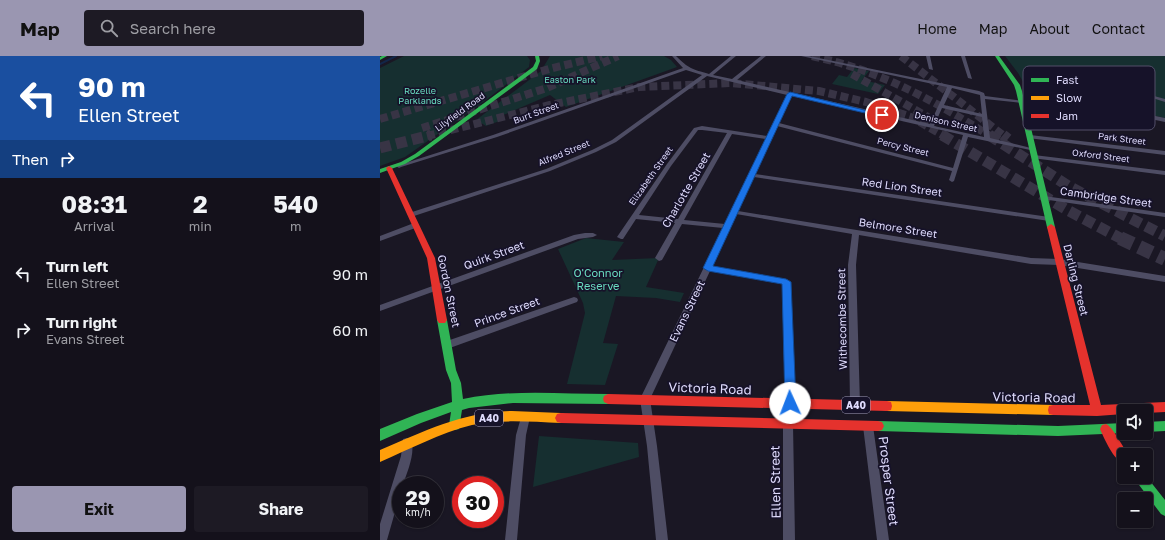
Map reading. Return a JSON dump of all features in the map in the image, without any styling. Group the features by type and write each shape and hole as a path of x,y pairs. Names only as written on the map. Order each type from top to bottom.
{"main road":[{"path":"380,59 385,56"},
{"name":"Lilyfield Road","path":"384,170 403,163 417,154 526,76 537,65 537,56"},
{"name":"Darling Street","path":"997,56 1017,85 1023,108"},
{"name":"Darling Street","path":"1028,130 1059,262 1098,410 1117,449"},
{"name":"Gordon Street","path":"384,170 412,215 431,258 451,370 455,375 458,389 455,425"},
{"name":"Victoria Road","path":"380,435 412,421 457,406 481,401 510,399 645,399 1098,410 1165,407"},
{"name":"A40","path":"380,456 407,443 455,425 484,418 525,417 1058,431 1117,428"},
{"path":"1153,427 1165,426"},
{"path":"1145,484 1165,510"}],"street":[{"name":"Denison Street","path":"675,56 686,68 987,140 1034,154"},
{"name":"Alfred Street","path":"412,215 548,170 594,151 614,141 734,56"},
{"path":"734,80 764,56"},
{"path":"803,56 979,92 982,94 987,140"},
{"path":"928,56 931,69"},
{"path":"963,56 970,78"},
{"name":"Burt Street","path":"384,170 495,136 686,68"},
{"path":"931,127 950,86"},
{"name":"Evans Street","path":"645,399 790,94"},
{"path":"982,97 1022,104"},
{"path":"1155,98 1165,101"},
{"path":"932,108 985,116"},
{"path":"1155,118 1165,120"},
{"name":"Percy Street","path":"776,124 955,170"},
{"name":"Elizabeth Street","path":"621,237 669,165 696,129 730,132"},
{"path":"730,132 770,138"},
{"name":"Charlotte Street","path":"659,258 730,132"},
{"path":"952,180 966,135"},
{"name":"Park Street","path":"1030,137 1165,153"},
{"name":"Oxford Street","path":"1034,154 1165,173"},
{"name":"Red Lion Street","path":"752,175 1049,219"},
{"name":"Cambridge Street","path":"1044,198 1165,215"},
{"name":"Belmore Street","path":"734,212 1031,262 1059,262 1165,279"},
{"path":"634,217 680,220 727,226"},
{"path":"380,239 416,225"},
{"name":"Withecombe Street","path":"855,405 852,265 856,232"},
{"name":"Quirk Street","path":"380,308 576,237 593,235"},
{"path":"708,268 786,282 790,403"},
{"name":"Prince Street","path":"447,346 574,300"},
{"path":"645,399 652,446 662,540"},
{"path":"511,540 521,435 525,417"},
{"name":"Ellen Street","path":"788,424 789,540"},
{"name":"Prosper Street","path":"868,426 882,540"},
{"path":"382,540 406,456 407,443"}],"green space":[{"name":"Rozelle Parklands","path":"404,56 527,56 530,60 529,67 486,100 405,157 380,166 380,68"},
{"name":"Easton Park","path":"550,56 664,56 671,60 677,67 566,107 550,95 501,116 505,119 486,126 476,120 541,71"},
{"path":"1005,56 1165,56 1165,118 1155,116 1155,66 1023,66 1023,82"},
{"path":"854,68 869,71 862,80 885,85 878,94 832,84 839,75 847,77"},
{"name":"O'Connor Reserve","path":"586,238 624,242 612,260 659,258 646,287 684,293 680,302 656,298 616,296 603,343 618,344 605,385 567,384 585,313 583,303 558,249"},
{"path":"539,436 638,443 639,457 533,487"}],"waterway":[{"path":"380,64 396,56"}],"tunnel":[{"path":"380,119 549,69 602,56"},
{"path":"422,128 547,88 618,56"},
{"path":"812,56 837,62 883,78 926,98 990,136"},
{"path":"901,56 1004,136"},
{"path":"852,74 928,117"},
{"path":"427,136 550,105 639,87 731,83 819,91 866,102 911,117 944,136"},
{"path":"380,148 431,135"},
{"path":"942,135 1069,211 1121,238"},
{"path":"989,135 1070,187 1165,236"},
{"path":"1003,135 1008,139"},
{"path":"1121,238 1165,259"}],"traffic: fast":[{"path":"380,59 385,56"},
{"path":"380,171 403,163 417,155 535,68 538,61 537,56"},
{"path":"997,56 1017,85 1023,108"},
{"path":"1028,130 1051,227"},
{"path":"442,320 451,370 457,390 455,425"},
{"path":"380,435 430,414 469,403 497,399 608,399"},
{"path":"878,426 1058,431 1117,428"},
{"path":"1153,427 1165,426"},
{"path":"1145,484 1165,510"}],"traffic: slow":[{"path":"887,406 1053,410"},
{"path":"380,456 445,428 471,420 522,416 561,418"}],"traffic: jam":[{"path":"389,168 431,258 442,320"},
{"path":"1051,227 1097,411"},
{"path":"608,399 887,406"},
{"path":"1053,410 1079,411 1165,407"},
{"path":"561,418 878,426"},
{"path":"1106,429 1117,449"}],"route":[{"path":"790,403 786,282 708,268 790,94 882,115"}]}
